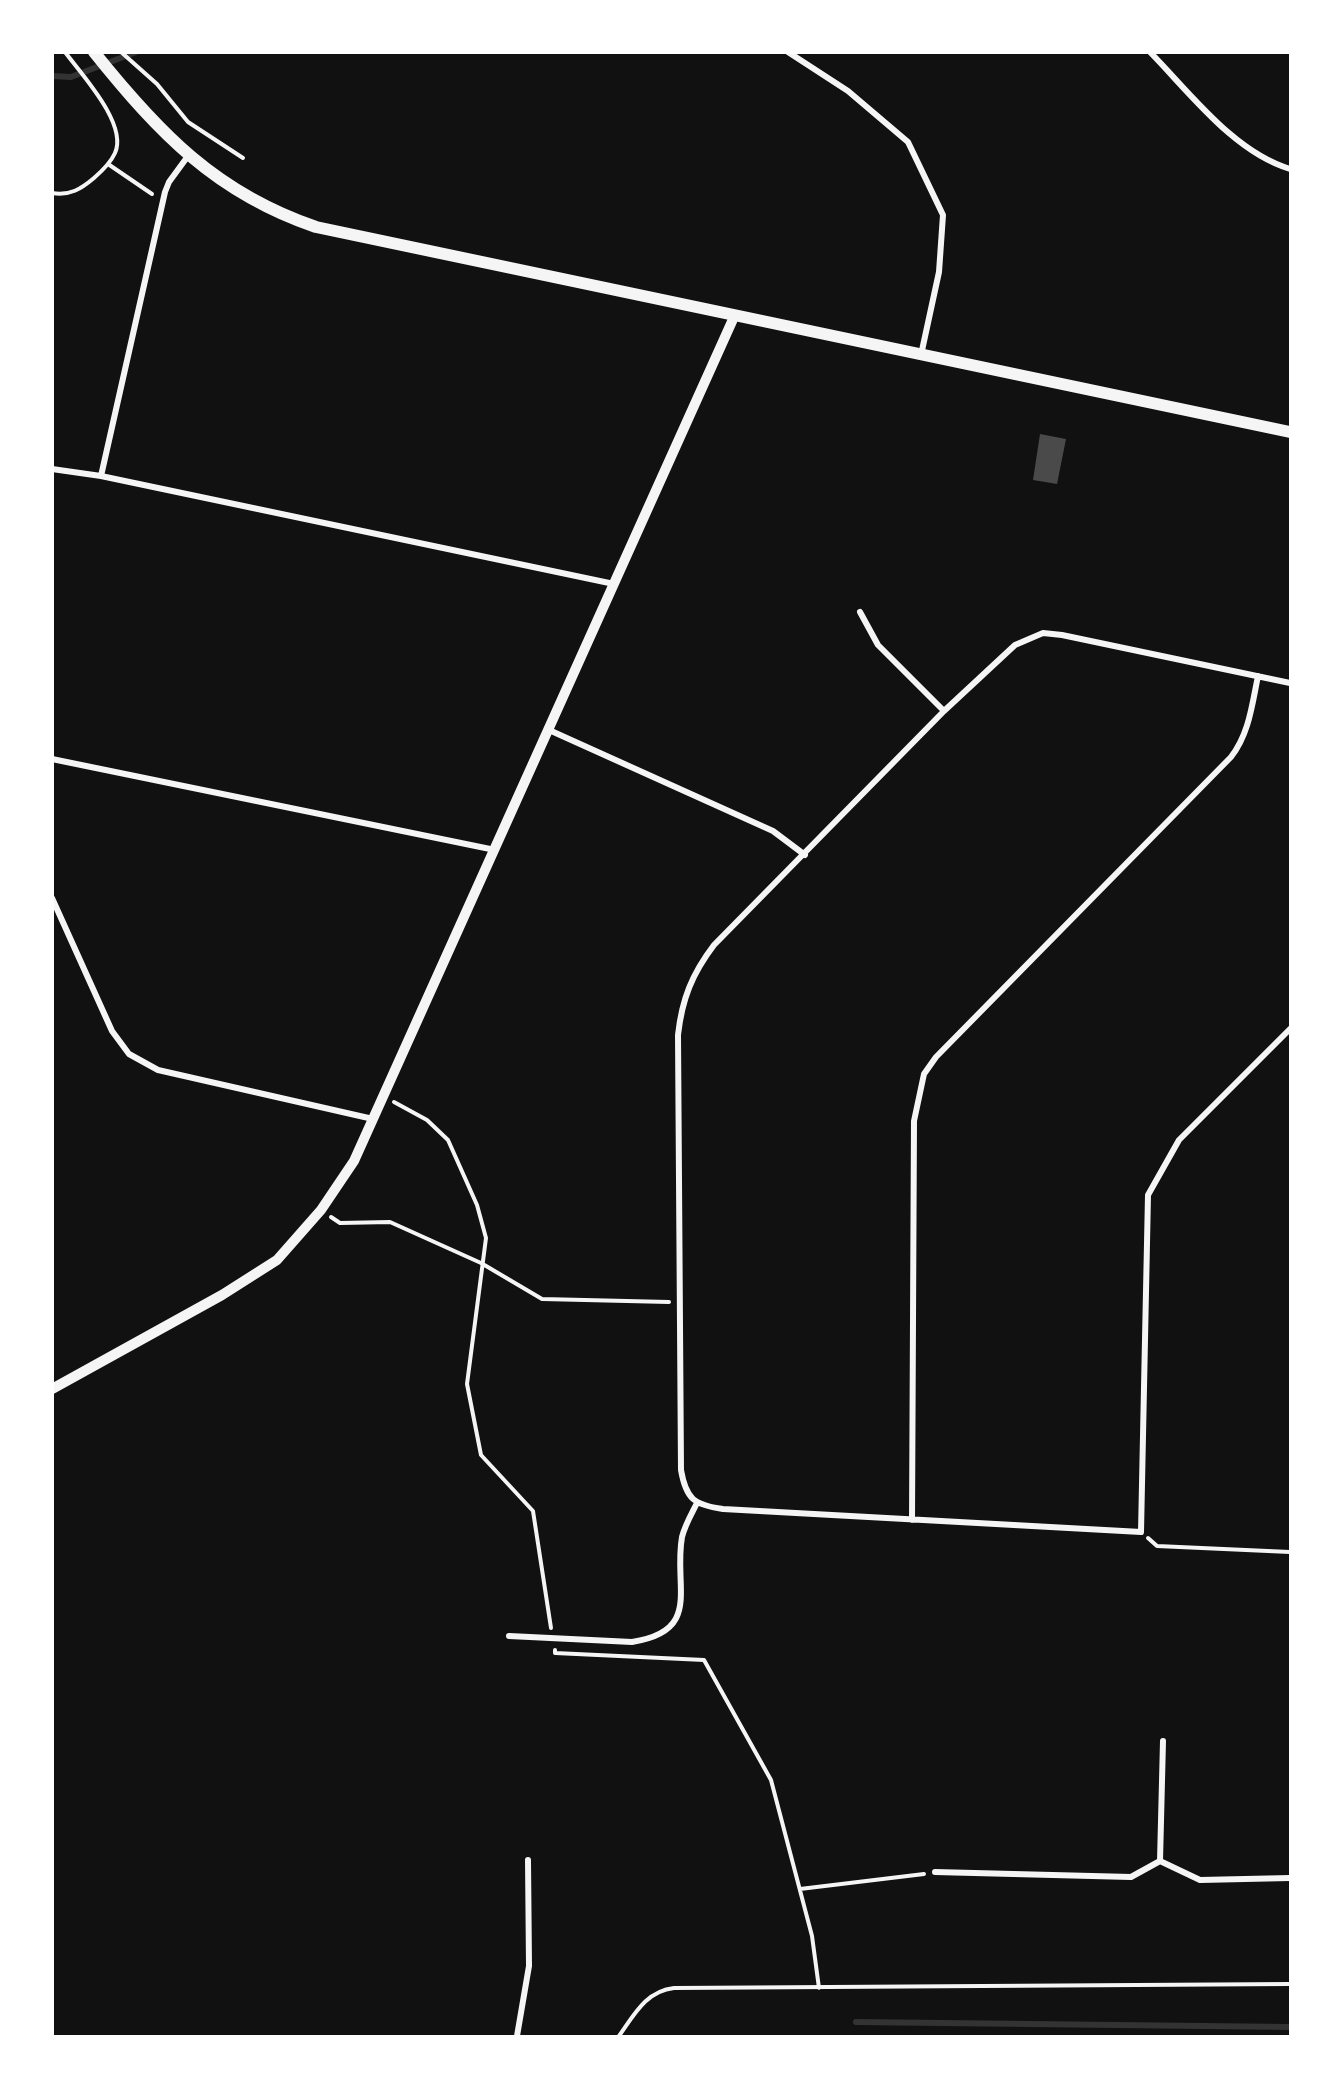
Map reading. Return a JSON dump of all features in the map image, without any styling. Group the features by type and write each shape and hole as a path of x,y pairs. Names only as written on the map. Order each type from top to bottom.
{"main road":[{"path":"94,52 127,93 188,156 236,192 289,218 316,227 734,317 1290,432"}],"street":[{"path":"788,52 848,91 908,142 943,214 939,272 921,356"},
{"path":"1150,52 1239,142 1269,162 1290,169"},
{"path":"100,476 165,192 169,182 188,156"},
{"path":"52,1389 222,1295 277,1260 321,1210 354,1161 734,317"},
{"path":"52,469 100,476 614,584"},
{"path":"860,612 878,645 945,711"},
{"path":"1290,683 1062,635 1043,633 1029,637 1015,645 945,711 714,945 696,968 681,1009 678,1035 681,1470 687,1494 697,1503 723,1509 1141,1532 1148,1195 1179,1140 1290,1029"},
{"path":"912,1520 914,1121 924,1074 936,1057 1232,757 1241,744 1247,726 1258,676"},
{"path":"549,730 774,831 805,855"},
{"path":"52,759 495,849"},
{"path":"52,898 112,1031 129,1054 158,1070 373,1119"},
{"path":"510,1636 632,1642 663,1634 675,1622 680,1604 682,1539 697,1503"},
{"path":"1160,1861 1163,1741"},
{"path":"518,2037 529,1966 528,1860"},
{"path":"935,1872 1131,1877 1160,1861"},
{"path":"1160,1861 1200,1880 1290,1878"}],"path":[{"path":"52,193 63,195 82,188 108,164 116,152 118,137 107,108 66,52"},
{"path":"122,52 149,76 188,122 243,158"},
{"path":"108,164 152,194"},
{"path":"384,1097 427,1120 448,1140 464,1172 480,1216 486,1238 467,1384 481,1455 533,1511 555,1653 704,1660 771,1780 812,1936 819,1988"},
{"path":"321,1210 340,1223 390,1222 481,1263 542,1299 680,1302"},
{"path":"1141,1532 1157,1546 1290,1552"},
{"path":"800,1889 898,1880 935,1872"},
{"path":"619,2037 650,1996 662,1989 1290,1984"}],"building":[{"path":"1040,434 1066,439 1057,484 1033,480"}],"waterway":[{"path":"52,76 71,77 136,52"},
{"path":"856,2022 1290,2027"}]}
